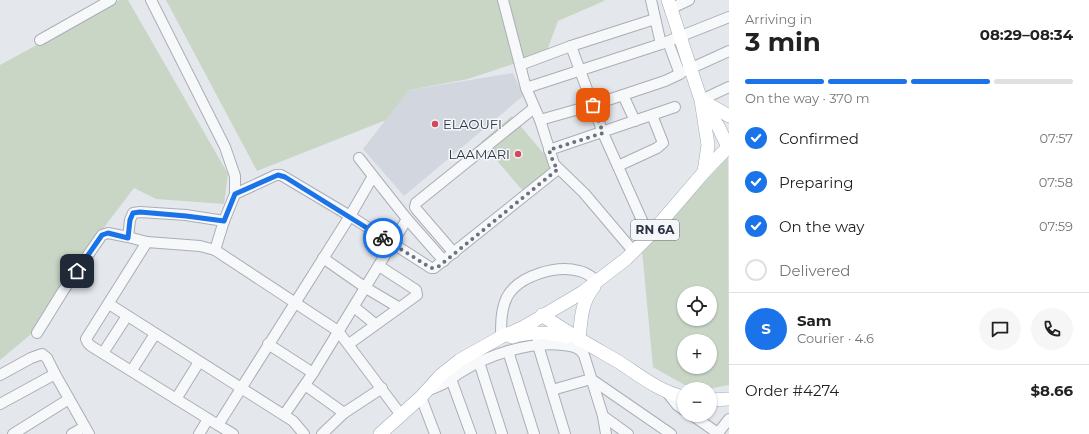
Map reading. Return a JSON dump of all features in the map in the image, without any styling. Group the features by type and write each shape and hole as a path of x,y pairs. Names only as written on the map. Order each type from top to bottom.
{"main road":[{"path":"669,4 670,41 701,100 718,126 729,147"},
{"path":"701,100 729,116"},
{"path":"701,100 708,144 704,172"},
{"name":"RN 6A","path":"487,345 522,328 583,292 634,252 704,172 729,147"},
{"path":"584,343 582,313 588,293 598,281"},
{"path":"542,315 584,343 677,396"},
{"path":"385,432 441,375 460,360 487,345 517,336 539,332 550,332 584,343"},
{"path":"717,400 729,399"}],"street":[{"path":"40,40 111,0"},
{"path":"151,0 225,147 235,176 235,194 224,221 215,250"},
{"path":"503,0 526,88 540,120 554,164 584,193 634,252"},
{"path":"651,0 655,19 670,41"},
{"path":"669,4 689,0"},
{"path":"526,88 670,41 729,17"},
{"path":"520,65 571,46 655,19"},
{"path":"571,46 603,133 649,236"},
{"path":"540,120 593,105 670,79 729,51"},
{"path":"701,100 729,87"},
{"path":"623,95 635,121"},
{"path":"549,150 603,133 675,107"},
{"path":"454,253 417,210 415,207 416,203 534,108"},
{"path":"618,166 657,148 663,143 652,115"},
{"path":"359,158 407,219 444,261"},
{"path":"235,194 276,175 281,175 350,216 431,268 434,268 438,267 558,169"},
{"path":"218,425 350,216 373,176"},
{"path":"128,238 130,220 133,213 136,212 224,221"},
{"path":"284,415 313,373 407,219"},
{"path":"37,333 67,285 102,235 108,233 147,242 200,246 215,250 295,301 338,331 401,415"},
{"path":"147,242 86,338 88,343 232,434"},
{"path":"323,258 398,308"},
{"path":"348,344 417,295 416,290 379,266"},
{"path":"501,337 501,319 506,300 514,290 527,279 553,269 565,268 582,271 598,281"},
{"path":"108,304 293,420 299,432"},
{"path":"354,307 375,324"},
{"path":"103,353 127,316"},
{"path":"539,332 538,345 565,434"},
{"path":"132,370 155,334"},
{"path":"584,343 593,364 591,378"},
{"path":"268,344 313,373"},
{"path":"435,434 424,394 479,362 508,351 538,345 572,347 580,350 584,355 603,416 606,434"},
{"path":"508,351 533,434"},
{"path":"0,375 31,358 42,354 47,358 86,430 72,434"},
{"path":"176,398 199,362"},
{"path":"479,362 502,434"},
{"path":"0,404 55,374"},
{"path":"552,390 591,378"},
{"path":"591,378 671,434"},
{"path":"451,379 471,434"},
{"path":"305,385 344,413"},
{"path":"322,434 344,413 382,388"},
{"path":"666,391 677,405"},
{"path":"13,434 69,399"},
{"path":"603,416 628,434"},
{"path":"199,434 208,419"},
{"path":"702,422 719,433 729,419"}],"shaded area":[{"path":"513,73 523,96 404,196 363,149 409,90"}],"green space":[{"path":"119,0 128,0 228,174 224,204 156,199 134,188 108,222 30,335 0,360 0,65"},
{"path":"166,0 604,1 558,21 546,53 468,79 409,90 386,120 257,171"},
{"name":"LAAMARI","path":"512,116 555,167 523,191 481,142"},
{"path":"728,157 729,385 717,387 717,382 679,382 653,367 642,250"}],"way so far":[{"path":"383,238 431,268 438,267 558,169 554,164 549,150 603,133 593,105"}],"place":[{"name":"ELAOUFI","path":"435,124"},
{"name":"LAAMARI","path":"518,154"}],"route":[{"path":"77,271 98,238 104,233 128,238 131,215 133,213 140,212 186,216 224,221 235,194 276,175 285,177 350,216 383,238"}]}
